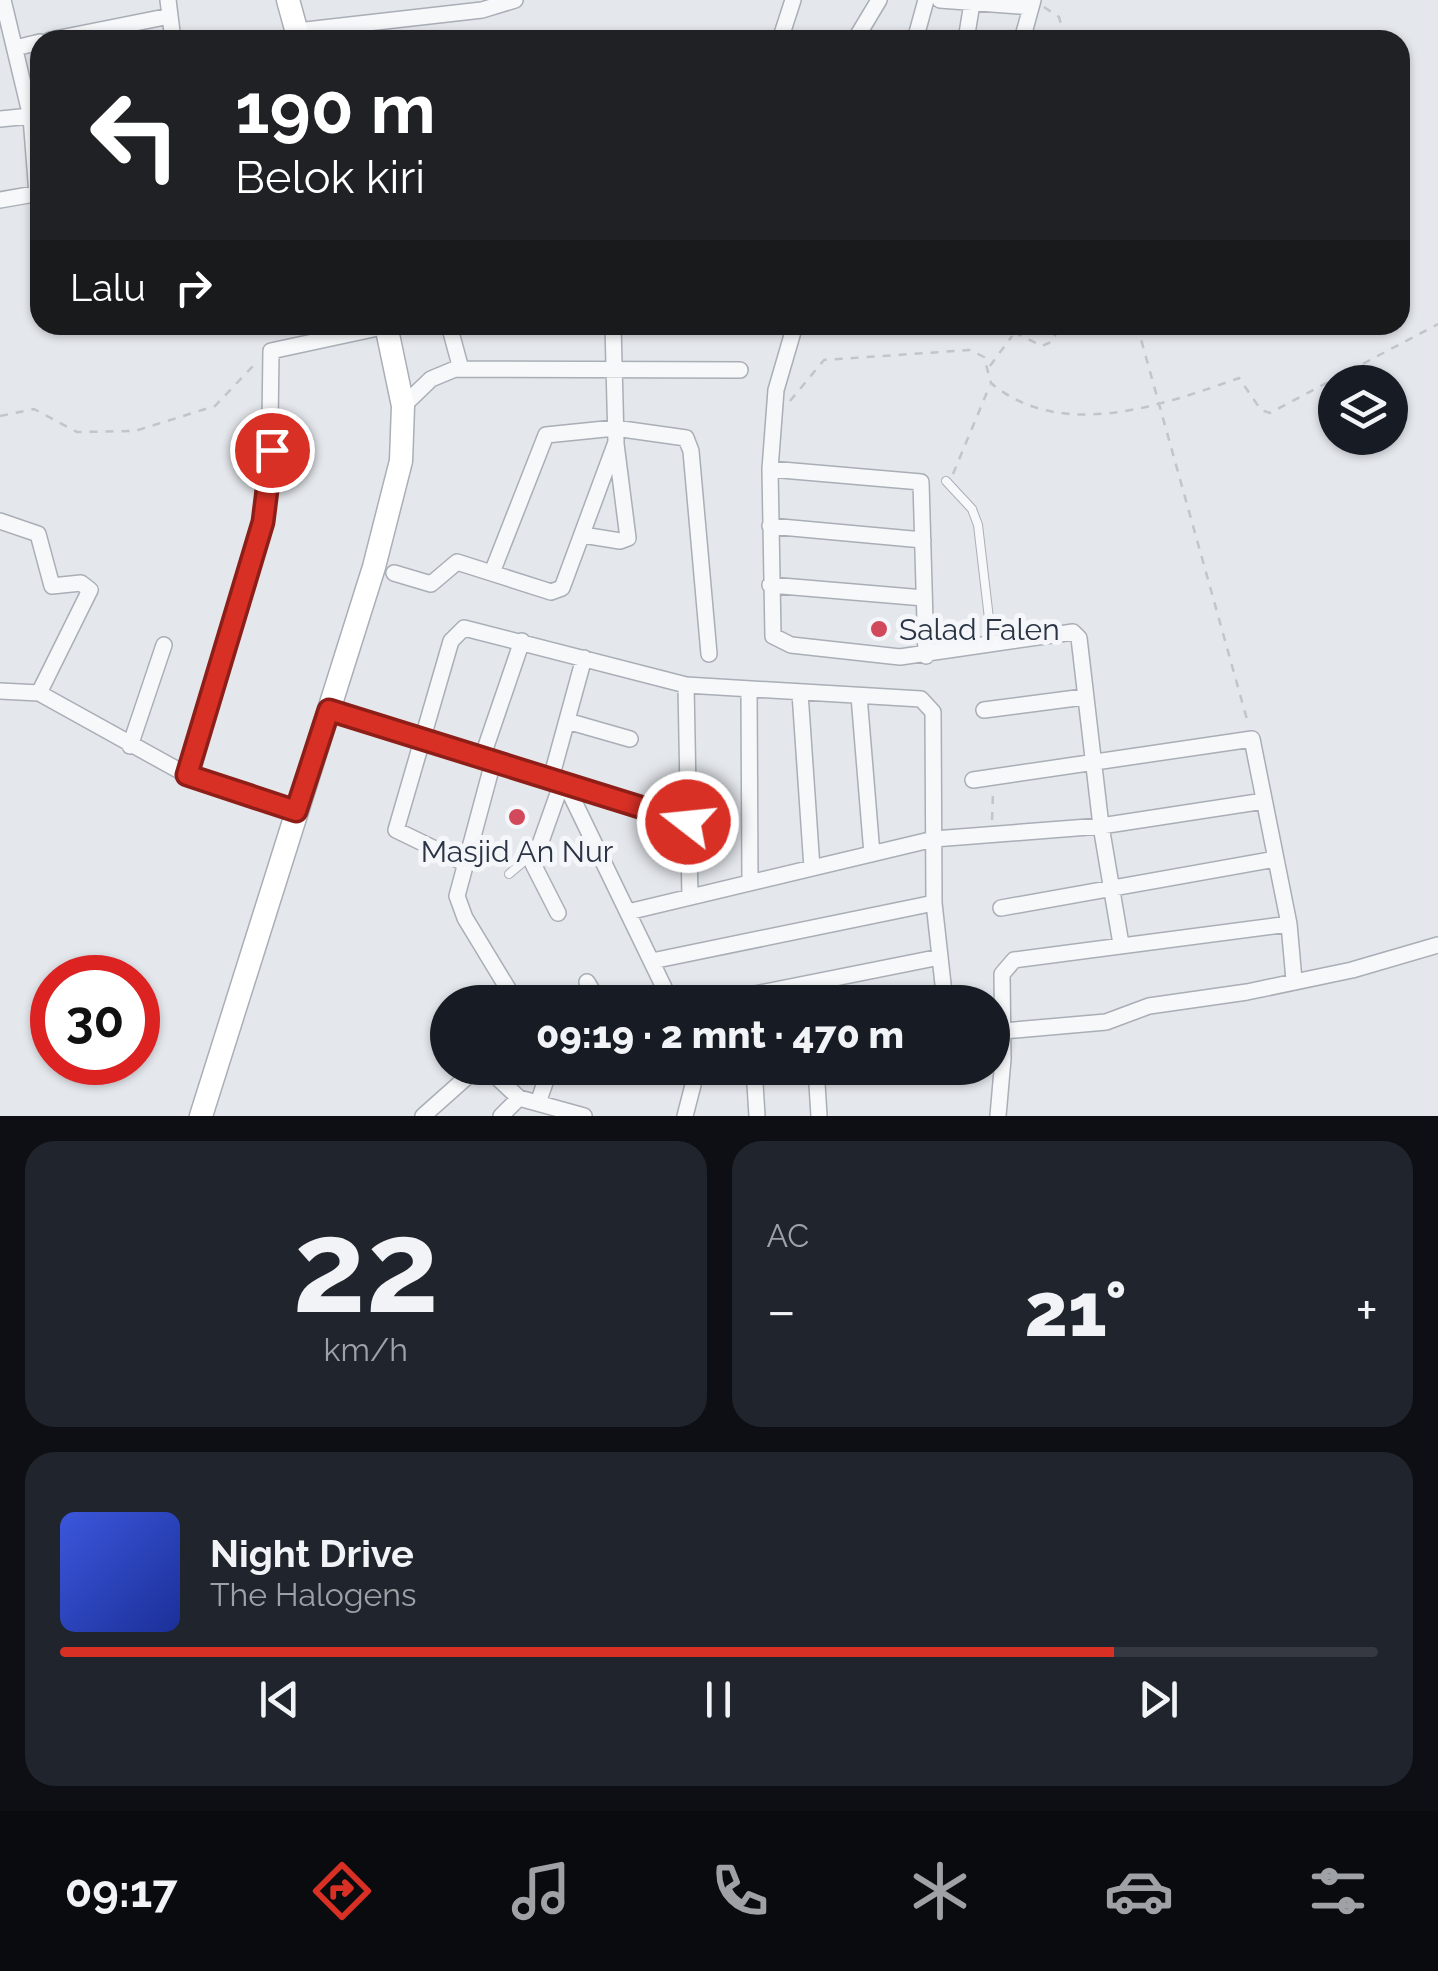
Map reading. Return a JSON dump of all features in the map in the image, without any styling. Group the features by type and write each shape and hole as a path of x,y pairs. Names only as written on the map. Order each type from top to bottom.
{"street":[{"path":"3,0 30,97"},
{"path":"288,0 297,30"},
{"path":"335,30 482,10 515,0"},
{"path":"783,30 793,0"},
{"path":"860,30 879,0"},
{"path":"918,30 926,0"},
{"path":"940,0 1032,4 1025,30"},
{"path":"968,30 972,3"},
{"path":"87,30 169,8"},
{"path":"15,48 30,44"},
{"path":"0,119 30,116"},
{"path":"0,200 30,194"},
{"path":"187,775 269,497 271,351 345,335"},
{"path":"202,1116 374,567 401,461 403,406 388,335"},
{"path":"453,335 461,368"},
{"path":"584,535 620,542 628,538 615,435 613,335"},
{"path":"791,335 776,390 777,417 770,469 770,627 780,642 882,656 926,656 1073,632 1078,638 1092,762 1121,944"},
{"path":"403,406 431,378 461,368 740,370"},
{"path":"493,570 546,434 686,438 709,654"},
{"path":"394,574 426,584 436,581 458,562 558,592 584,535 615,435"},
{"path":"770,469 921,482 926,656"},
{"path":"0,520 38,534 52,586 82,583 90,590 39,693"},
{"path":"770,526 922,540"},
{"path":"770,586 924,598"},
{"path":"464,863 396,832 419,738 455,633 476,629 686,685 930,704 934,903 944,985"},
{"path":"506,985 459,905 458,884 522,642"},
{"path":"130,746 164,646"},
{"path":"558,913 537,876 534,852 560,785 567,721 584,658"},
{"path":"686,685 690,897"},
{"path":"749,690 750,883"},
{"path":"0,691 39,693 187,775 296,811"},
{"path":"800,693 812,868"},
{"path":"859,696 872,854"},
{"path":"984,710 1084,696"},
{"path":"329,710 688,822"},
{"path":"567,721 630,739"},
{"path":"973,780 1252,739 1289,924 1294,980"},
{"path":"560,785 663,985"},
{"path":"628,912 934,839 1101,826 1264,801"},
{"path":"1001,908 1276,859"},
{"path":"652,962 934,903"},
{"path":"1003,985 1005,966 1014,960 1289,924"},
{"path":"1010,1037 1106,1022 1149,1006 1248,992 1352,970 1438,945"},
{"path":"799,985 940,957"},
{"path":"423,1116 458,1085"},
{"path":"505,1085 518,1098 584,1116"},
{"path":"538,1103 544,1085"},
{"path":"687,1113 690,1085"},
{"path":"755,1085 757,1116"},
{"path":"817,1085 819,1116"},
{"path":"998,1085 998,1116"},
{"path":"501,1116 518,1098"}],"lane":[{"path":"946,481 972,509 978,524 992,644"},
{"path":"510,874 534,852"}],"path":[{"path":"1032,4 1055,11 1061,30"},
{"path":"991,383 1026,405 1104,416 1159,405 1240,378 1260,410 1270,413 1438,324"},
{"path":"990,367 1012,335 1050,345 1054,335"},
{"path":"1140,335 1252,739"},
{"path":"777,417 824,360 970,350 984,357 990,367 991,383 960,459 946,481"},
{"path":"0,416 34,409 77,432 135,430 215,406 271,351"},
{"path":"992,837 994,778"}],"place":[{"name":"Salad Falen","path":"879,629"},
{"name":"Masjid An Nur","path":"517,817"}],"route":[{"path":"272,450 272,475 263,522 187,775 296,811 329,710 688,822"}]}
